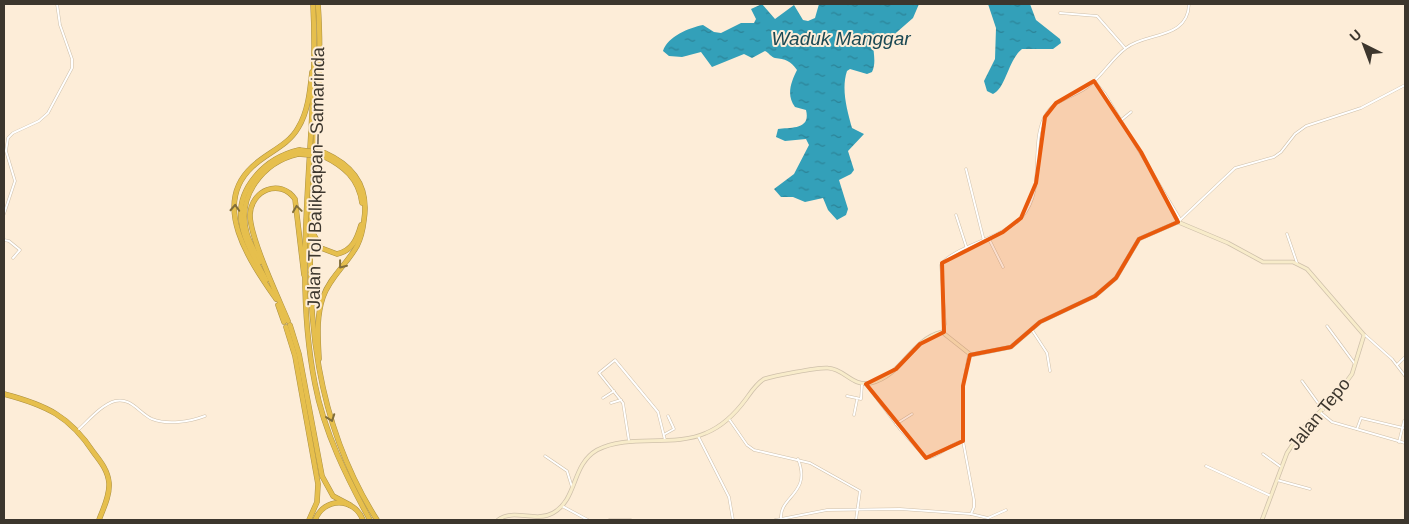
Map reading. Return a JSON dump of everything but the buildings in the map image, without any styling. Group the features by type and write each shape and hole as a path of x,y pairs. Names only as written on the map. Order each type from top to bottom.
{"highway":[{"name":"Jalan Tol Balikpapan–Samarinda","path":"313,4 313,118 306,204 310,356 322,411 347,476 370,520"},
{"name":"Jalan Tol Balikpapan–Samarinda","path":"318,4 318,118 312,229 312,312 321,384 344,453 377,520"},
{"path":"277,298 254,268 239,236 235,220 235,203 237,192 249,169 288,141 299,128 310,92 314,44"},
{"path":"277,298 247,234 246,205 254,184 278,160 299,152 324,155 341,161 356,175 364,193 366,211 357,245 332,280 322,299 318,320 321,384"},
{"path":"312,229 321,248 337,254 348,250 354,244 362,221 361,194 353,177 340,164 324,155"},
{"path":"307,292 299,243 298,206 295,198 288,190 275,187 267,189 256,197 251,207 250,216 253,232 299,354 322,476 330,492 358,510 363,520"},
{"path":"287,324 295,356 318,484 317,502 309,520"},
{"path":"4,394 44,407 69,421 78,430 102,463 108,478 108,494 99,520"},
{"path":"316,520 321,510 328,505 342,502 350,505"}],"street":[{"path":"4,214 15,180 5,143 11,134 39,121 48,113 72,70 72,62 60,25 57,4"},
{"path":"498,520 509,515 524,518 546,516 562,506 569,498 579,467 589,456 602,448 629,442 665,441 698,436 729,419 758,384 768,378 829,368 862,384 866,384 877,381 894,371 920,344 942,332 945,324 942,265 946,260 1013,225 1028,207 1036,183 1041,129 1045,117 1056,102 1086,88 1125,48 1134,43 1170,32 1187,16 1189,4"},
{"path":"1060,13 1098,16 1125,48"},
{"path":"1094,81 1105,94 1179,221 1228,243 1263,262 1296,263 1313,274 1364,335 1392,359 1405,376"},
{"path":"942,332 969,354 981,354 1009,348 1040,322 1081,304 1111,284 1120,272 1132,247 1143,235 1179,221 1228,173 1242,165 1274,158 1300,130 1361,108 1405,85"},
{"path":"1120,121 1131,112"},
{"path":"966,169 984,241"},
{"path":"956,215 967,249"},
{"path":"1287,234 1296,263"},
{"path":"989,239 1003,267"},
{"path":"4,240 9,241 20,250 13,258"},
{"path":"1328,326 1356,366"},
{"path":"1032,330 1047,353 1050,371"},
{"name":"Jalan Tepo","path":"1262,520 1281,467 1302,431 1339,393 1356,366 1364,335"},
{"path":"969,354 963,386 963,441 974,500 971,514"},
{"path":"1397,365 1405,357"},
{"path":"629,442 624,404 599,372 616,360 660,414 665,441"},
{"path":"1302,381 1321,411 1332,422 1405,443"},
{"path":"847,396 857,400 862,398 862,384"},
{"path":"866,384 896,424 926,458 942,453 955,442 963,441"},
{"path":"603,398 614,391"},
{"path":"611,403 621,400"},
{"path":"854,415 857,400"},
{"path":"78,430 106,405 118,401 130,403 147,416 158,421 180,421 205,416"},
{"path":"896,424 912,414"},
{"path":"665,434 674,430 668,416"},
{"path":"1357,429 1361,418 1402,428"},
{"path":"729,419 750,448 760,452 798,459 860,491 856,520"},
{"path":"1399,442 1404,421"},
{"path":"698,436 729,497 733,520"},
{"path":"1263,454 1281,467"},
{"path":"545,456 567,472 572,487"},
{"path":"781,519 783,507 791,499 801,482 802,475 798,459"},
{"path":"1206,466 1271,496"},
{"path":"1277,480 1310,488"},
{"path":"562,506 588,520"},
{"path":"775,520 827,510 900,509 971,514 988,518 1006,510"},
{"path":"609,520 631,520"}],"highlighted area":[{"path":"1094,81 1141,152 1178,222 1139,239 1116,278 1095,296 1040,322 1011,347 970,355 963,386 963,441 926,458 866,384 896,369 920,344 944,332 942,263 1003,232 1021,218 1036,183 1045,117 1056,103"}],"water":[{"name":"Waduk Manggar","path":"762,4 775,19 794,5 803,20 808,21 815,18 819,4 919,4 913,18 889,39 875,36 873,44 874,67 872,72 867,74 850,69 847,71 845,92 850,121 852,128 864,134 848,151 854,170 851,174 839,180 848,209 846,215 837,220 828,210 823,198 805,202 793,197 781,197 774,189 794,174 809,145 806,139 785,141 776,137 778,129 799,126 806,121 806,110 795,107 791,98 791,84 797,70 792,64 774,57 765,51 752,58 744,54 712,67 701,52 682,57 669,56 663,51 674,37 697,26 703,25 714,32 721,33 741,23 754,23 756,19 751,9"},
{"path":"988,4 1030,4 1036,20 1060,39 1061,43 1053,49 1022,49 1013,60 1001,86 993,94 987,91 984,81 995,59 996,28"}]}
